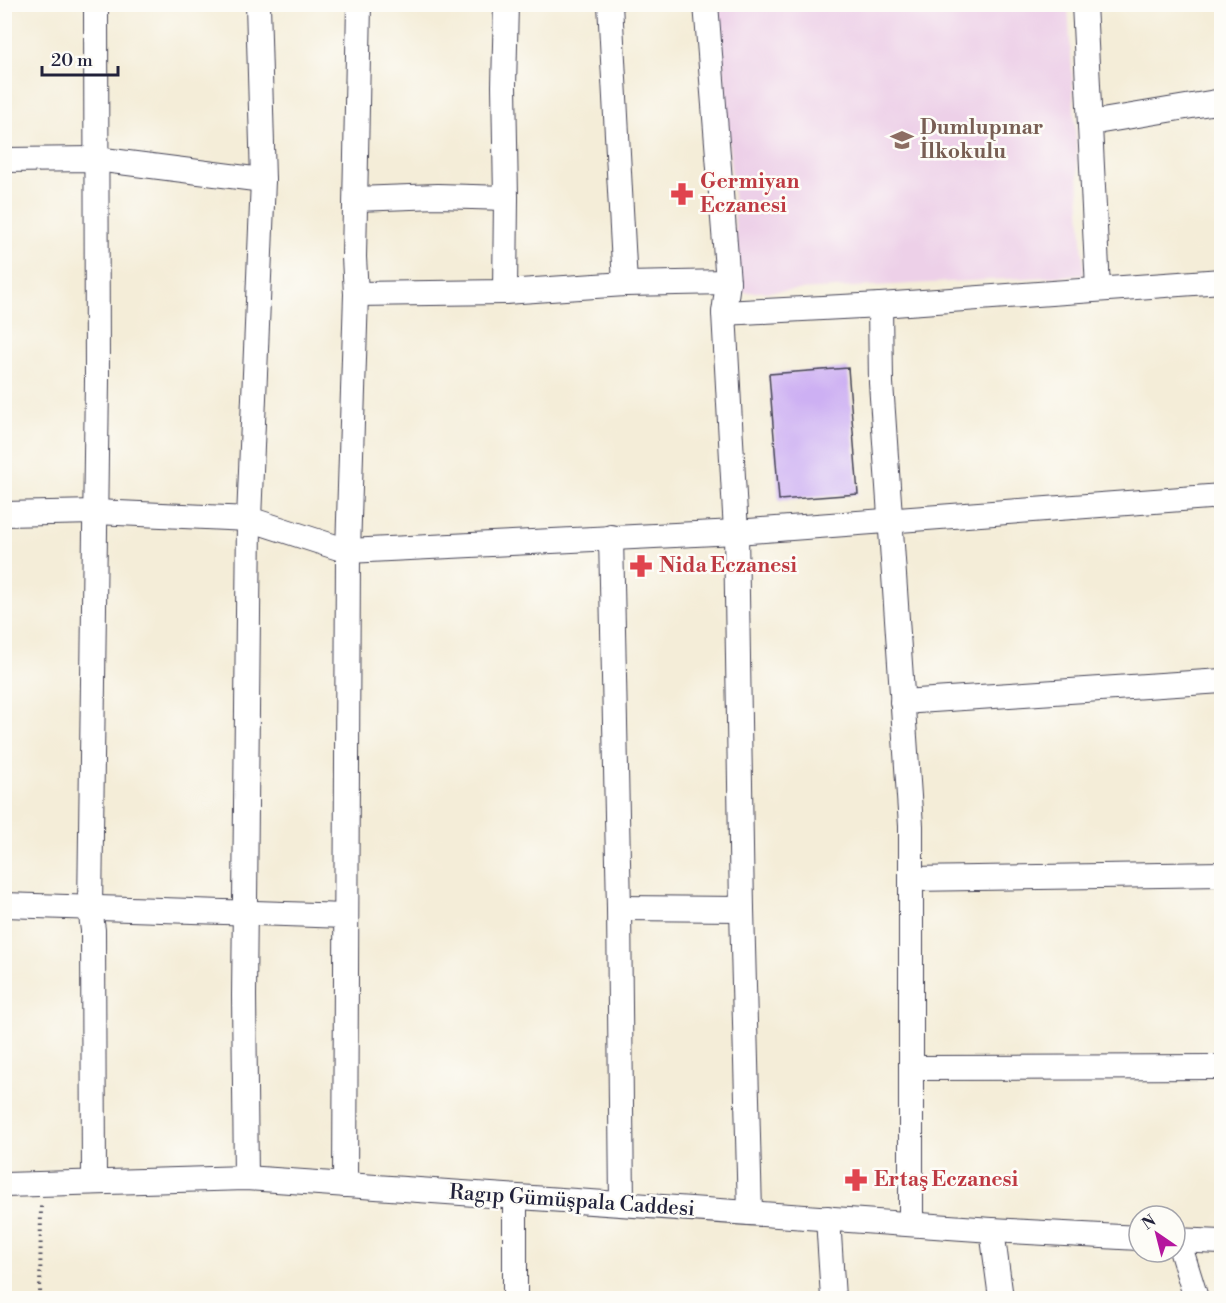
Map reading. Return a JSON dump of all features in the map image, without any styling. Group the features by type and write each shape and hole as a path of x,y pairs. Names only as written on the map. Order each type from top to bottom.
{"street":[{"path":"94,1182 93,930 90,909 96,512 96,4"},
{"path":"246,1178 244,996 249,519 263,180 258,4"},
{"path":"345,1185 348,551 356,294 359,4"},
{"path":"505,292 506,4"},
{"path":"610,4 625,284"},
{"path":"706,4 728,282 724,313 736,532 750,1213"},
{"path":"1086,5 1098,290"},
{"path":"1090,123 1221,101"},
{"path":"4,160 96,159 263,180"},
{"path":"356,199 438,196 506,198"},
{"path":"724,313 880,305 1221,280"},
{"path":"356,294 505,292 625,284 728,282"},
{"path":"880,305 881,383 911,826 910,1224"},
{"path":"4,514 96,512 249,519 348,551 736,532 1221,496"},
{"path":"611,537 619,908 622,1204"},
{"path":"903,702 1221,681"},
{"path":"911,879 1221,874"},
{"path":"4,905 346,916"},
{"path":"619,908 742,909"},
{"path":"910,1068 1221,1067"},
{"name":"Ragıp Gümüşpala Caddesi","path":"4,1185 246,1178 1127,1237"},
{"path":"515,1197 515,1299"},
{"path":"828,1218 833,1299"},
{"path":"992,1230 1001,1299"},
{"path":"1187,1240 1221,1242"},
{"path":"1185,1264 1196,1299"}],"path":[{"path":"40,1299 41,1184"}],"shaded area":[{"name":"Dumlupınar İlkokulu","path":"719,5 1068,5 1084,275 740,293"}],"building":[{"path":"848,368 858,494 779,500 769,374"}],"place":[{"name":"Dumlupınar İlkokulu","path":"902,140"},
{"name":"Germiyan Eczanesi","path":"682,194"},
{"name":"Nida Eczanesi","path":"641,566"},
{"name":"Ertaş Eczanesi","path":"856,1180"}]}
